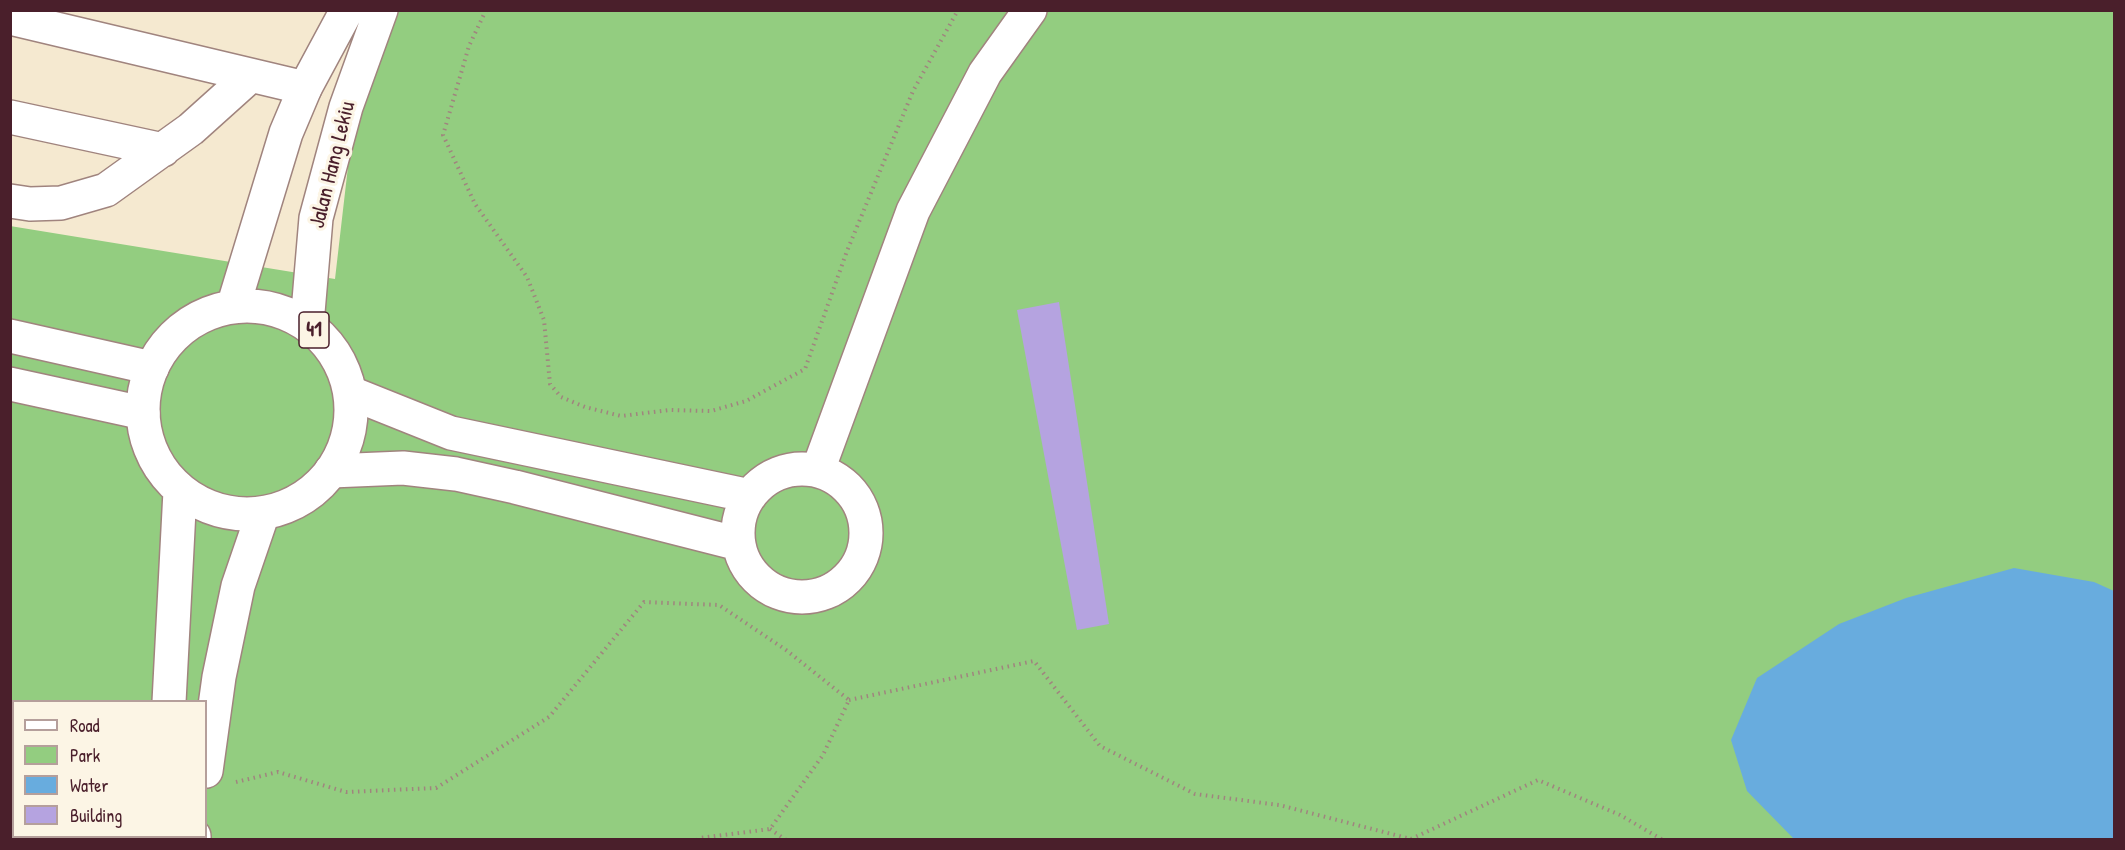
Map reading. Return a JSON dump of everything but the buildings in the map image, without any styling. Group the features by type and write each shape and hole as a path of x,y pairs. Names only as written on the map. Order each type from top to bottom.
{"main road":[{"name":"Jalan Hang Lekiu","path":"233,307 286,133 305,88 347,10"},
{"name":"Jalan Hang Lekiu","path":"307,324 316,218 346,107 381,10"},
{"path":"818,470 913,211 985,73 1030,10"},
{"path":"10,18 305,88"},
{"path":"10,201 30,204 61,203 106,190 190,129 249,76"},
{"path":"10,117 163,150"},
{"name":"41","path":"233,307 272,308 290,314 307,324 336,354 351,393 351,420 345,447 332,471 313,491 290,505 263,513 234,514 205,506 180,491 165,475 153,456 146,435 143,413 145,390 152,368 166,345 185,327 208,314 233,307"},
{"path":"10,336 152,368"},
{"path":"10,384 143,413"},
{"path":"351,393 451,432 750,496"},
{"path":"332,471 403,468 456,474 739,544"},
{"path":"799,469 818,470 841,481 858,499 867,523 865,548 855,571 836,588 813,597 787,596 764,586 747,568 739,544 738,527 742,511 750,496 763,482 780,473 799,469"},
{"path":"169,700 180,491"},
{"path":"216,777 219,677 238,586 263,513"}],"path":[{"path":"486,10 469,46 443,135 475,204 527,277 543,320 550,384 561,397 585,407 621,416 669,410 711,411 746,401 805,369 847,251 913,91 958,10"},
{"path":"216,777 278,772 346,792 436,788 549,717 644,602 719,604 786,650 849,700"},
{"path":"849,700 1034,661 1101,746 1195,795 1279,805 1411,839 1538,780 1620,815 1663,840"},
{"path":"770,829 823,756 849,700"},
{"path":"698,840 699,838 770,829 786,840"}],"green space":[{"path":"366,11 2114,11 2114,839 11,839 10,226 335,279"}],"water":[{"path":"2014,568 2094,582 2114,591 2114,839 1794,839 1747,791 1731,740 1757,678 1839,624 1906,598"}]}
